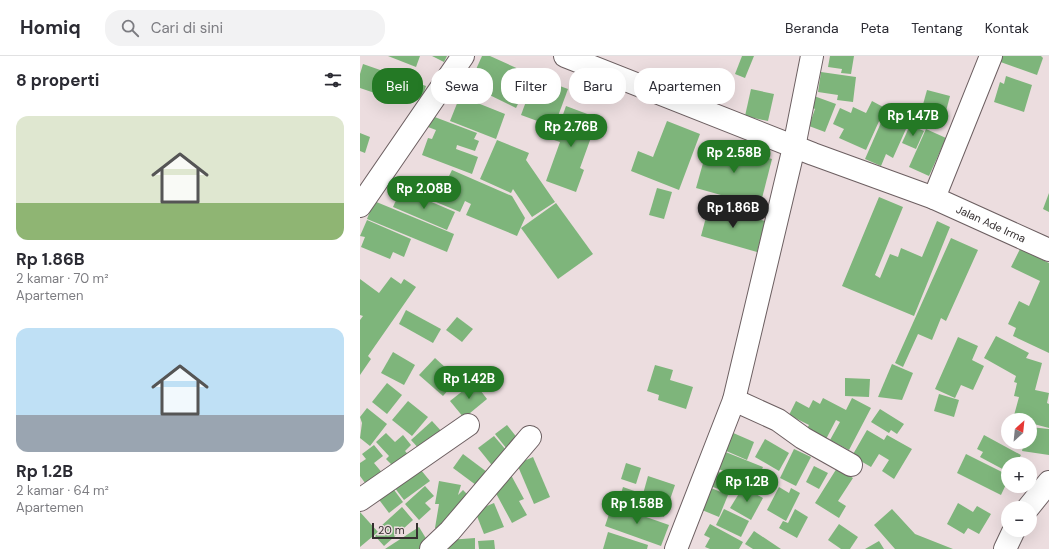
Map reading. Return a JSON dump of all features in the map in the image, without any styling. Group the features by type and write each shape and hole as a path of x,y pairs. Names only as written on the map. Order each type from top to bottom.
{"street":[{"path":"360,206 463,56"},
{"name":"Jalan Ade Irma","path":"565,56 794,147 934,198 1049,250"},
{"path":"676,549 734,400 794,147 812,56"},
{"path":"934,198 990,56"},
{"path":"734,400 785,424 803,438 851,465"},
{"path":"360,500 468,425"},
{"path":"431,549 450,531 530,437"},
{"path":"1034,501 1049,482"},
{"path":"1005,549 1011,537"}],"building":[{"path":"388,56 420,56 416,67"},
{"path":"432,56 447,56 444,62"},
{"path":"482,56 490,56 517,68 501,68 501,101 493,97 493,68 477,68"},
{"path":"742,56 754,56 745,78 735,74"},
{"path":"830,56 854,56 851,74 841,73 842,69 828,67"},
{"path":"997,56 1041,56 1043,58 1037,75 995,60"},
{"path":"363,64 374,68 372,68 372,92 360,88 360,74"},
{"path":"821,72 856,77 853,102 837,100 838,95 818,92"},
{"path":"1006,76 1032,85 1024,112 994,102 1000,82 1004,84"},
{"path":"423,85 426,86 423,95"},
{"path":"561,86 568,89 554,127 521,115 525,104 561,104"},
{"path":"751,89 774,94 768,121 745,116"},
{"path":"927,90 950,96 945,115 922,108"},
{"path":"814,96 836,104 825,132 809,126 815,109 810,106"},
{"path":"872,101 885,108 866,150 839,138 844,129 833,124 840,108 851,113 853,107 866,113"},
{"path":"891,103 903,107 899,120 887,116"},
{"path":"457,104 480,104 505,114 496,139 450,121"},
{"path":"508,104 518,104 516,108"},
{"path":"566,106 598,118 580,168 584,170 576,192 546,181 560,142 554,140"},
{"path":"432,116 477,133 474,139 479,141 475,151 457,145 456,149 478,157 472,174 422,155 428,138 432,139 436,130 428,127"},
{"path":"883,118 906,129 893,158 886,154 881,166 865,159"},
{"path":"667,121 700,134 679,190 631,171 638,151 653,157"},
{"path":"910,125 924,131 916,149 902,143"},
{"path":"926,129 946,138 929,176 909,167"},
{"path":"360,133 370,137 365,153 360,151"},
{"path":"497,140 529,153 526,160 555,202 532,217 513,189 511,193 480,179"},
{"path":"709,142 772,159 760,206 696,188"},
{"path":"452,170 512,196 525,218 517,236 466,215 471,204 465,201 460,212 424,197 430,182 435,184 439,176 447,180"},
{"path":"657,188 672,192 664,219 649,215"},
{"path":"401,189 455,212 447,230 393,207"},
{"path":"1049,193 1049,212 1043,209"},
{"path":"879,197 903,207 875,275 880,278 890,254 898,257 901,248 922,257 937,221 950,227 914,316 842,286"},
{"path":"374,201 454,234 447,252 367,219"},
{"path":"556,203 593,254 558,279 521,228"},
{"path":"709,206 765,221 757,252 701,236"},
{"path":"367,220 411,239 404,257 393,252 390,259 361,247 365,237 360,236"},
{"path":"951,238 978,250 946,321 941,318 932,340 918,334 903,367 895,363"},
{"path":"1020,249 1049,263 1049,353 1013,336 1016,328 1008,324 1019,301 1029,306 1040,281 1011,267"},
{"path":"391,277 401,284 404,279 416,287 368,356 371,359 360,375 360,320 363,316 360,315 360,279 379,293"},
{"path":"406,310 441,329 433,343 399,324"},
{"path":"457,317 473,329 462,342 446,330"},
{"path":"996,336 1029,353 1026,358 1042,363 1035,390 1049,393 1047,403 1049,404 1049,428 1037,425 1037,413 1015,413 1019,397 1014,396 1017,383 1014,382 1016,376 984,358"},
{"path":"958,337 978,346 972,360 984,366 973,390 961,385 955,398 935,389"},
{"path":"393,352 415,365 404,385 381,373"},
{"path":"435,358 458,379 443,396 419,375"},
{"path":"892,364 913,373 902,400 878,397"},
{"path":"655,365 673,370 670,380 693,387 686,409 658,400 659,395 647,391"},
{"path":"845,378 870,379 869,397 845,396"},
{"path":"474,382 487,399 464,418 450,401"},
{"path":"387,383 402,395 387,414 372,402"},
{"path":"939,394 959,400 954,417 934,411"},
{"path":"823,398 846,410 852,398 871,408 849,450 830,440 840,422 836,420 825,441 806,430 809,425 789,415 796,401 809,408 813,400 820,404"},
{"path":"408,401 428,417 412,436 392,420"},
{"path":"367,408 387,424 370,446 360,438 362,423 360,417"},
{"path":"880,409 904,424 897,434 891,430 889,433 871,422"},
{"path":"432,421 443,433 422,452 411,440"},
{"path":"507,425 522,444 510,453 495,434"},
{"path":"1037,428 1049,429 1049,455 1022,451 1022,449 1037,449"},
{"path":"867,430 884,440 887,435 912,449 894,479 882,471 889,460 879,454 871,467 852,456"},
{"path":"731,432 754,442 747,460 724,450"},
{"path":"386,433 395,442 403,435 411,445 405,451 412,459 398,471 386,459 389,456 376,442"},
{"path":"984,435 1001,444 1001,449 1010,449 1021,455 1020,457 1001,457 1001,468 980,457 983,452 977,449"},
{"path":"494,436 511,456 495,469 478,448"},
{"path":"765,439 789,453 779,471 755,457"},
{"path":"374,445 383,456 374,463 384,475 368,487 360,476 360,463 366,459 362,454"},
{"path":"718,449 763,467 756,484 711,466"},
{"path":"794,449 811,457 796,486 780,478"},
{"path":"463,454 491,475 480,488 453,468"},
{"path":"966,454 1001,472 1001,495 957,473"},
{"path":"533,457 550,497 534,504 517,464"},
{"path":"626,463 641,468 636,484 621,479"},
{"path":"416,464 430,481 404,500 391,483"},
{"path":"814,466 828,473 819,489 806,482"},
{"path":"837,468 853,478 838,501 846,506 839,518 815,503"},
{"path":"716,471 732,477 727,492 710,486"},
{"path":"511,475 524,499 519,501 527,515 512,523 492,486"},
{"path":"648,476 675,485 664,517 618,503 623,487 643,494"},
{"path":"439,481 461,485 458,495 463,490 474,501 463,511 457,505 453,524 446,530 435,528 439,504 435,504"},
{"path":"389,483 403,502 389,513 374,493"},
{"path":"704,485 728,495 719,517 702,510"},
{"path":"425,486 434,496 425,503 431,509 419,520 405,504"},
{"path":"743,487 763,498 751,520 730,508"},
{"path":"779,487 789,493 791,488 800,493 786,521 767,510"},
{"path":"494,503 504,527 484,534 475,511"},
{"path":"958,503 973,512 977,506 991,514 979,534 968,528 964,534 947,524"},
{"path":"612,505 669,525 661,546 605,526"},
{"path":"402,507 413,520 384,546 375,536 382,530 380,527"},
{"path":"724,509 749,521 741,537 716,525"},
{"path":"795,509 808,517 797,538 779,528 783,521 788,523"},
{"path":"892,509 915,534 953,549 895,549 874,525"},
{"path":"360,512 378,532 360,547"},
{"path":"710,524 743,542 739,549 710,549 705,547 710,538 704,535"},
{"path":"839,524 858,537 850,549 841,549 828,540"},
{"path":"419,527 430,545 424,549 385,549"},
{"path":"754,531 781,549 753,549 745,544"},
{"path":"608,532 648,545 647,549 603,549"},
{"path":"475,538 475,549 449,549 449,540"},
{"path":"494,540 495,549 479,549 478,541"},
{"path":"879,541 884,549 865,549"}]}
